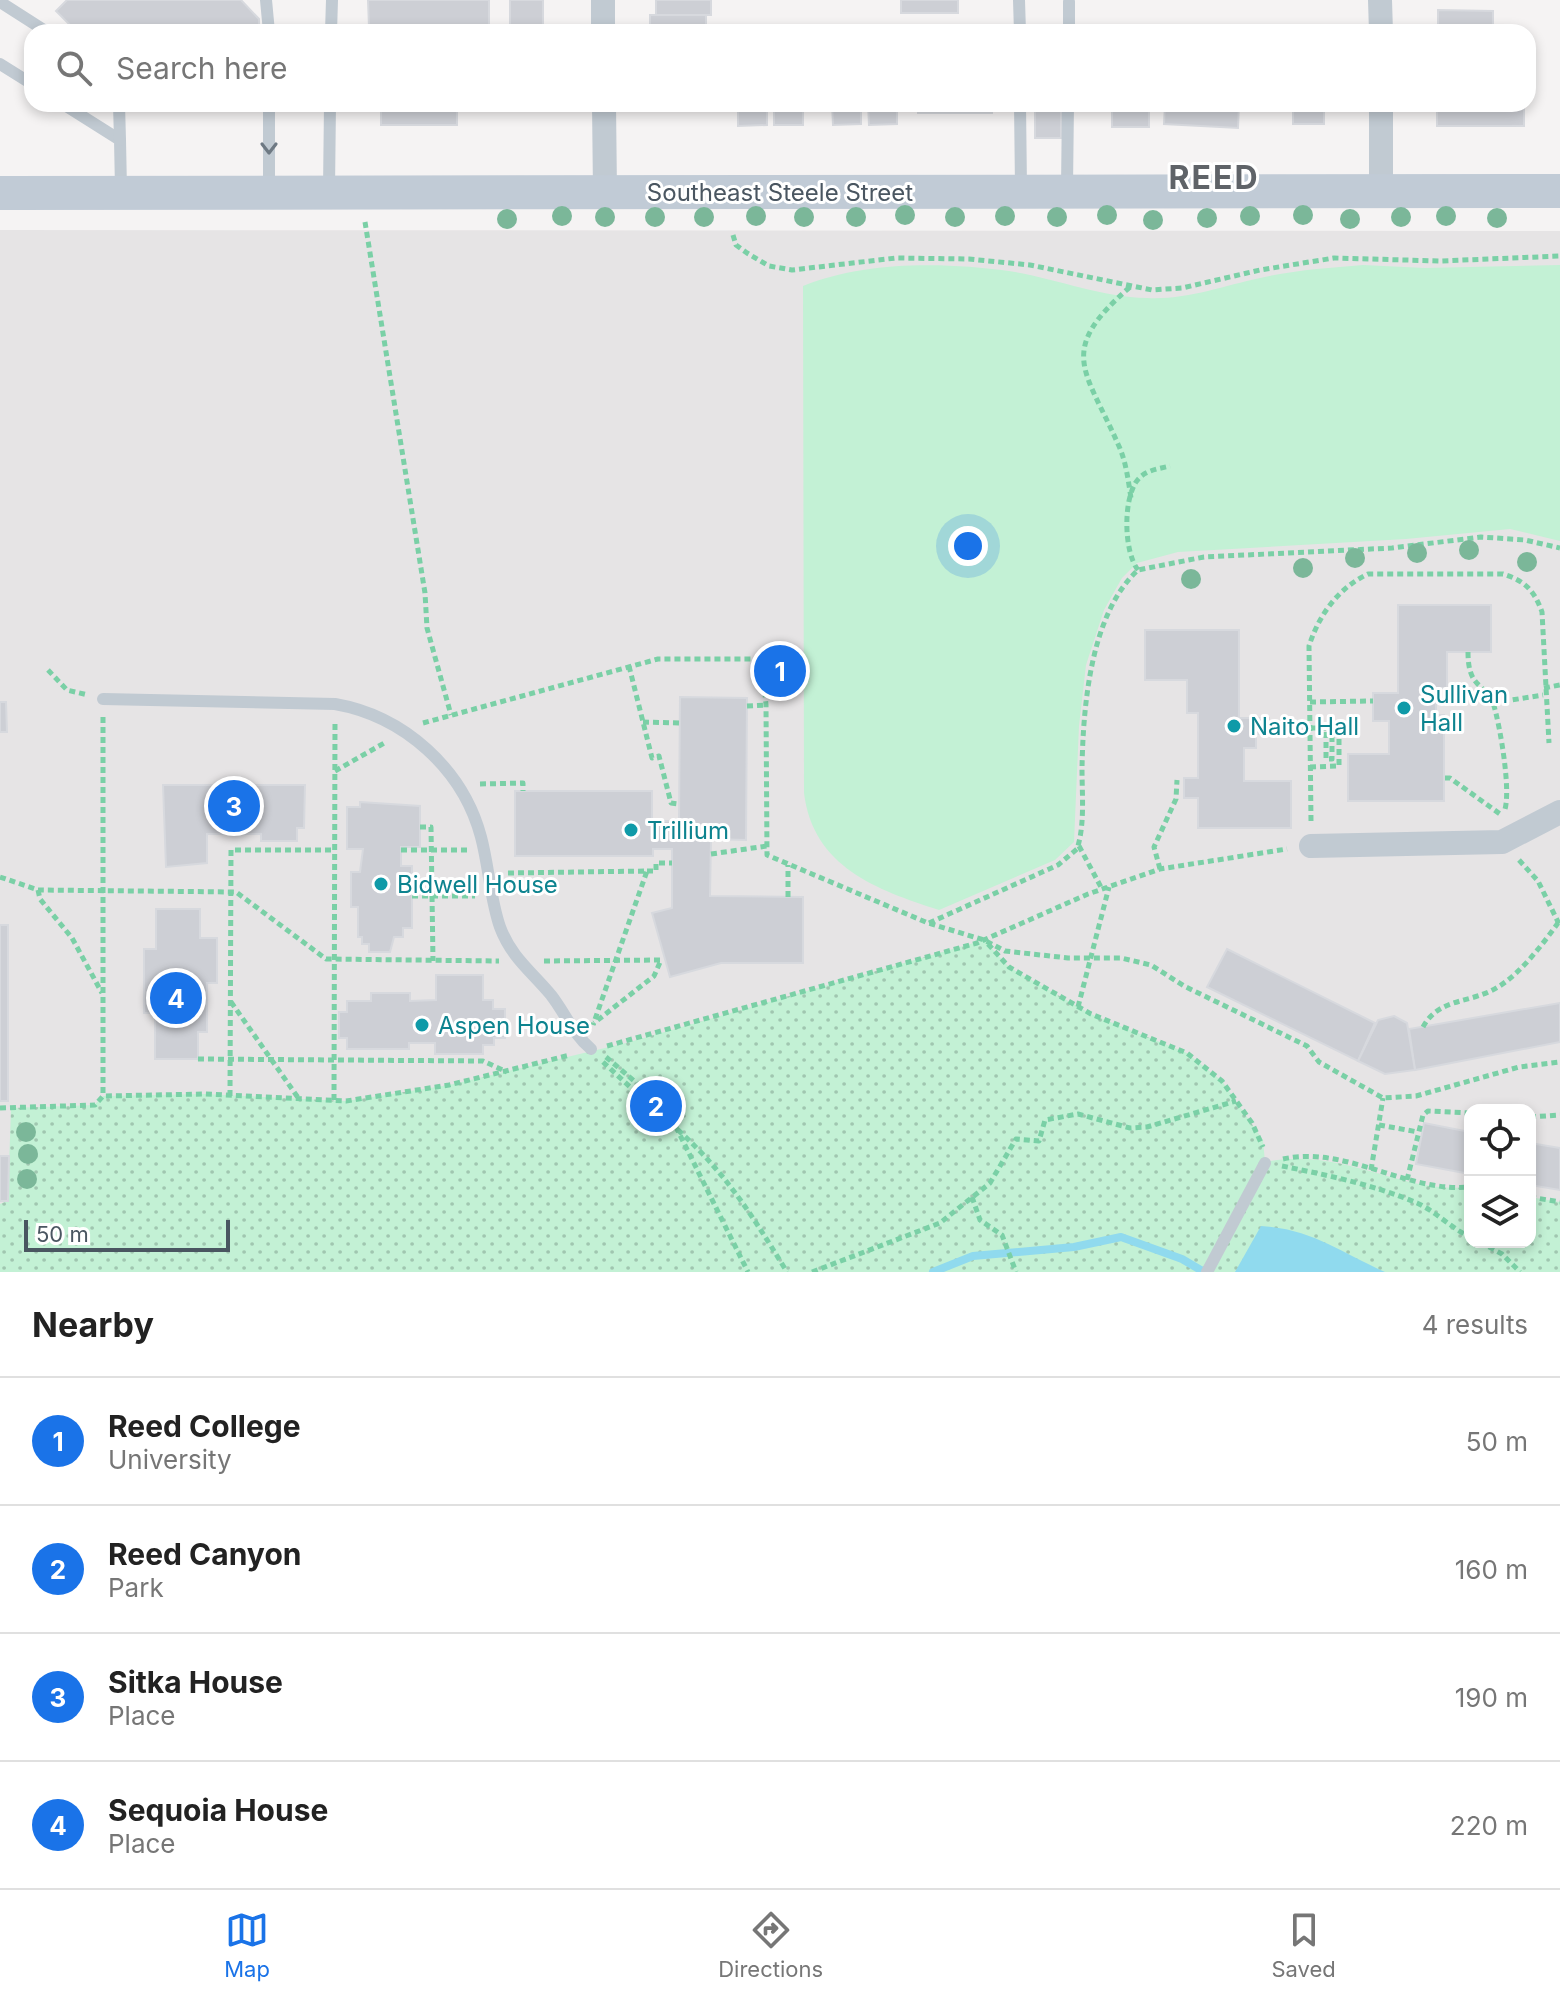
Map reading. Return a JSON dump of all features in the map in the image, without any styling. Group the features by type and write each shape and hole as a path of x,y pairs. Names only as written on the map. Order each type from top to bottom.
{"street":[{"path":"603,0 603,24"},
{"path":"1380,0 1381,24"},
{"path":"604,112 605,192"},
{"path":"1381,112 1381,192"},
{"name":"Southeast Steele Street","path":"0,193 1560,191"},
{"path":"1311,846 1504,839 1560,812"}],"lane":[{"path":"266,0 268,24"},
{"path":"331,24 332,0"},
{"path":"1019,0 1020,24"},
{"path":"0,2 34,24"},
{"path":"1069,2 1069,24"},
{"path":"0,64 24,79"},
{"path":"76,112 120,140"},
{"path":"119,112 121,192"},
{"path":"269,112 269,192"},
{"path":"329,192 330,112"},
{"path":"1020,112 1021,191"},
{"path":"1067,191 1068,112"},
{"path":"103,699 335,704 359,708 404,731 428,749 459,787 481,837 486,873 501,931 516,957 550,994 578,1038 591,1049"},
{"path":"1209,1268 1265,1163"}],"path":[{"path":"364,193 365,232 425,593 427,628 451,715"},
{"path":"733,235 736,245 747,253 769,266 792,270 896,258 969,259 1030,265 1130,287 1182,288 1260,270 1334,258 1440,261 1560,256"},
{"path":"1130,287 1093,324 1082,363 1087,383 1120,447 1131,498"},
{"path":"1138,570 1129,559 1127,523 1135,483 1150,470 1170,466"},
{"path":"928,923 1072,856 1078,845 1084,724 1092,668 1116,598 1138,570 1204,557 1392,548 1481,537 1525,540 1560,548"},
{"path":"103,1096 334,1100 382,1097 508,1073 694,1024 984,940 1102,889 1160,869 1311,846 1309,646 1316,624 1351,582 1368,574 1503,574 1521,580 1535,593 1542,612 1549,743"},
{"path":"1423,1027 1431,1013 1444,1005 1499,987 1559,924 1538,881 1504,839 1491,829 1506,809 1507,794 1493,703 1470,677 1468,652"},
{"path":"335,771 404,731 629,666 658,659 762,659 766,705 767,855 928,923 984,940 1005,951 1151,965 1184,986 1307,1046 1319,1062 1383,1098 1416,1096 1519,1067 1560,1062"},
{"path":"629,666 652,758 659,756 671,803 679,804"},
{"path":"0,1108 95,1105 103,1096 103,699 67,690 48,670"},
{"path":"1493,703 1560,685"},
{"path":"1310,702 1373,701"},
{"path":"334,1100 335,704"},
{"path":"747,706 766,705"},
{"path":"643,722 680,723"},
{"path":"1310,728 1326,728 1326,759 1332,759 1332,729 1339,729 1339,766 1310,767"},
{"path":"1445,778 1450,778 1501,815 1504,839"},
{"path":"1160,869 1154,847 1176,799 1177,780"},
{"path":"459,787 523,783 523,791"},
{"path":"420,827 431,827 433,961"},
{"path":"1078,845 1102,889"},
{"path":"711,854 767,846"},
{"path":"230,1096 231,850 335,850"},
{"path":"401,850 483,850"},
{"path":"486,873 656,871 656,863 672,863"},
{"path":"788,865 788,897"},
{"path":"591,1049 594,1024 647,871"},
{"path":"0,877 38,890 231,891 326,959 505,961 516,957 663,960 654,976 594,1024"},
{"path":"1078,1007 1110,886"},
{"path":"38,890 40,899 72,938 103,994"},
{"path":"412,896 491,896"},
{"path":"984,940 1009,967 1078,1007 1187,1053 1222,1081 1263,1140 1265,1163"},
{"path":"230,1001 299,1099"},
{"path":"748,1272 667,1109 609,1057 599,1058 655,1110 688,1137 732,1185 787,1272"},
{"path":"198,1059 483,1061 508,1073"},
{"path":"1371,1170 1383,1098"},
{"path":"812,1272 940,1223 990,1183 1016,1139 1039,1141 1045,1120 1078,1114 1130,1128 1147,1127 1236,1101"},
{"path":"1407,1180 1423,1115 1428,1111 1464,1113"},
{"path":"1536,1117 1560,1115"},
{"path":"1379,1125 1418,1132"},
{"path":"1265,1163 1290,1157 1331,1159 1437,1187 1464,1187"},
{"path":"1265,1163 1332,1176 1419,1204 1446,1225 1464,1234"},
{"path":"972,1197 980,1220 1002,1235 1016,1272"},
{"path":"1536,1198 1560,1202"},
{"path":"1491,1248 1520,1272"}],"shaded area":[{"path":"0,230 1560,231 1560,1272 0,1272"}],"green space":[{"path":"931,265 1009,271 1129,297 1162,298 1190,295 1286,273 1363,265 1425,268 1560,265 1560,541 1510,529 1406,539 1178,552 1137,563 1122,578 1104,610 1086,665 1079,726 1074,842 1055,860 939,910 871,884 834,857 820,840 804,793 803,286 852,272"},
{"path":"984,940 1009,967 1091,1014 1187,1053 1222,1081 1263,1140 1265,1162 1320,1160 1419,1184 1464,1187 1464,1248 1536,1248 1536,1198 1560,1202 1560,1272 0,1272 0,1204 7,1201 8,1195 11,1108 94,1105 103,1096 205,1094 346,1101 449,1085 626,1043"}],"water":[{"path":"1261,1226 1311,1237 1385,1272 1235,1272"}],"building":[{"path":"67,0 241,0 259,19 259,24 69,24 56,11"},
{"path":"368,0 489,0 489,24 369,24"},
{"path":"510,0 543,0 543,24 510,24"},
{"path":"656,0 711,0 711,15 656,15"},
{"path":"901,0 958,0 958,13 901,13"},
{"path":"1438,10 1493,11 1493,24 1438,24"},
{"path":"650,15 706,15 706,24 650,24"},
{"path":"381,112 457,112 457,125 381,125"},
{"path":"738,112 767,112 767,125 738,126"},
{"path":"774,112 803,112 803,125 774,125"},
{"path":"832,112 861,112 861,124 833,125"},
{"path":"868,112 897,112 897,124 869,125"},
{"path":"918,112 992,112 992,113"},
{"path":"1035,112 1061,112 1061,138 1035,138"},
{"path":"1112,112 1149,112 1149,127 1112,127"},
{"path":"1165,112 1239,112 1238,128 1164,124"},
{"path":"1293,112 1324,112 1324,124 1293,124"},
{"path":"1437,112 1524,112 1524,126 1437,126"},
{"name":"Sullivan Hall","path":"1398,605 1491,605 1491,652 1447,652 1447,688 1436,688 1436,715 1444,715 1444,801 1348,801 1348,754 1389,754 1389,721 1373,721 1373,693 1398,693"},
{"name":"Naito Hall","path":"1145,630 1239,630 1239,718 1269,718 1269,734 1256,734 1256,748 1244,748 1244,781 1291,781 1291,828 1198,828 1198,798 1184,798 1184,778 1198,778 1198,713 1187,713 1187,680 1145,680"},
{"name":"Trillium","path":"680,697 747,698 746,840 711,839 710,896 803,897 803,963 721,963 670,977 652,913 672,908 672,849 653,849 653,856 515,856 515,791 652,791 652,821 679,821"},
{"path":"0,702 6,702 7,732 0,732"},
{"path":"163,785 305,785 304,828 297,828 297,841 261,841 261,834 207,834 207,863 166,867"},
{"name":"Bidwell House","path":"360,802 420,806 420,847 401,847 401,866 412,866 412,928 403,928 403,937 394,937 390,952 369,952 369,944 362,944 362,937 358,937 358,907 351,907 351,872 360,872 363,849 347,849 347,807 360,807"},
{"path":"156,909 200,909 200,938 217,938 217,983 207,983 207,1032 198,1032 198,1059 155,1059 155,1013 144,1013 144,949 156,949"},
{"path":"0,925 8,925 8,1101 0,1101"},
{"path":"1227,949 1375,1023 1358,1061 1207,987"},
{"name":"Aspen House","path":"436,975 483,975 483,1000 493,1000 493,1009 505,1009 505,1038 494,1038 494,1045 483,1045 483,1054 435,1054 435,1043 409,1043 409,1049 347,1049 347,1038 339,1038 339,1012 347,1012 347,1001 371,1001 371,993 410,993 410,1001 436,1000"},
{"path":"1560,1003 1560,1042 1415,1070 1409,1029"},
{"path":"1394,1016 1407,1023 1415,1070 1385,1074 1358,1061 1378,1020"},
{"path":"1424,1123 1464,1131 1464,1173 1416,1164"},
{"path":"1536,1144 1560,1148 1560,1190 1536,1186"},
{"path":"0,1156 9,1156 8,1201 0,1201"}],"waterway":[{"path":"933,1272 973,1256 1074,1247 1121,1237 1182,1259 1204,1272"}],"place":[{"name":"Reed College","path":"780,671"},
{"name":"Sullivan Hall","path":"1404,708"},
{"name":"Naito Hall","path":"1234,726"},
{"name":"Sitka House","path":"234,806"},
{"name":"Trillium","path":"631,830"},
{"name":"Bidwell House","path":"381,884"},
{"name":"Sequoia House","path":"176,998"},
{"name":"Aspen House","path":"422,1025"},
{"name":"Reed Canyon","path":"656,1106"}],"district":[{"name":"REED","path":"1214,177"}]}
